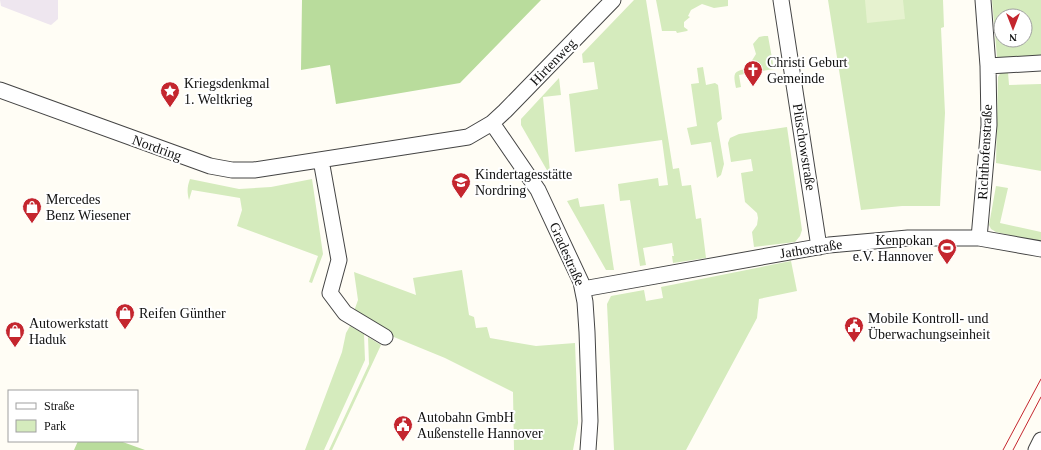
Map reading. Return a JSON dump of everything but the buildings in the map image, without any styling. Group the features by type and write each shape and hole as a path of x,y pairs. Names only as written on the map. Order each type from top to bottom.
{"street":[{"name":"Hirtenweg","path":"492,123 613,0"},
{"name":"Plüschowstraße","path":"781,0 819,247"},
{"name":"Richthofenstraße","path":"979,238 989,125 988,66 983,0"},
{"path":"988,66 1041,63"},
{"name":"Nordring","path":"0,90 210,166 232,170 254,170 468,137 492,123"},
{"name":"Gradestraße","path":"492,123 538,190 582,282 587,332 590,421 588,450"},
{"path":"320,160 339,260 330,294 345,313 385,337"},
{"name":"Jathostraße","path":"583,289 819,247 908,238 979,238 1041,249"},
{"path":"1036,450 1041,440"}],"shaded area":[{"path":"0,0 58,0 58,19 51,25 1,6"}],"green space":[{"path":"302,0 541,0 460,83 336,104 330,65 301,70"},
{"path":"634,0 646,0 673,169 679,168 682,186 691,185 696,219 701,218 706,258 673,263 672,256 674,256 672,243 643,248 646,265 640,266 630,200 620,201 618,184 658,178 659,186 668,185 662,140 575,152 569,94 598,89 594,62 583,63 582,54"},
{"path":"656,0 728,0 728,6 714,8 702,4 691,10 688,16 690,17 684,22 684,27 688,30 677,33 676,31 662,31"},
{"path":"828,0 943,0 944,27 941,28 945,113 940,206 902,206 861,210"},
{"path":"865,0 903,0 905,19 867,23"},
{"path":"992,0 1041,0 1041,58 998,59 996,48 1033,48 1033,8 993,8 993,11"},
{"path":"768,36 774,69 739,75 741,87 736,88 734,78 736,72 752,68 751,62 756,54 753,44 759,37"},
{"path":"703,67 706,85 715,83 718,85 722,119 717,123 724,164 721,175 717,178 711,142 691,145 687,128 697,126 691,84 699,83 697,68"},
{"path":"1001,72 1008,72 1009,85 1041,84 1041,171 996,163 998,77"},
{"path":"559,78 561,95 543,97 550,172 548,172 521,125 521,119"},
{"path":"787,127 802,230 800,236 795,242 754,247 752,232 757,225 758,218 757,213 745,202 741,173 753,171 751,159 731,162 728,143 730,138 739,134"},
{"path":"190,179 239,189 271,187 312,179 323,254 312,283 309,282 318,256 237,226 242,210 240,198 192,190 189,200 188,185"},
{"path":"996,186 1008,188 1000,223 1041,232 1041,242 996,232 991,229 989,225"},
{"path":"578,198 580,207 604,204 614,270 606,270 567,201"},
{"path":"791,261 797,291 759,299 757,318 686,450 614,450 607,304 611,296 644,290 646,301 663,298 661,287"},
{"path":"462,270 469,315 474,317 476,328 487,327 490,338 536,346 575,343 578,423 573,450 514,450 513,392 445,358 389,335 353,314 358,300 354,272 416,295 413,278"},
{"path":"350,326 364,334 365,360 324,450 305,450 342,352 346,333"},
{"path":"368,337 381,345 332,450 329,450 369,364"},
{"path":"78,442 123,442 145,450 74,450"}],"tram line":[{"path":"1003,450 1041,379"},
{"path":"1013,450 1041,397"}],"place":[{"name":"Christi Geburt Gemeinde","path":"753,87"},
{"name":"Kriegsdenkmal 1. Weltkrieg","path":"170,108"},
{"name":"Kindertagesstätte Nordring","path":"461,199"},
{"name":"Mercedes Benz Wiesener","path":"32,224"},
{"name":"Kenpokan e.V. Hannover","path":"947,265"},
{"name":"Reifen Günther","path":"125,330"},
{"name":"Mobile Kontroll- und Überwachungseinheit","path":"854,343"},
{"name":"Autowerkstatt Haduk","path":"15,348"},
{"name":"Autobahn GmbH Außenstelle Hannover","path":"403,442"}]}
